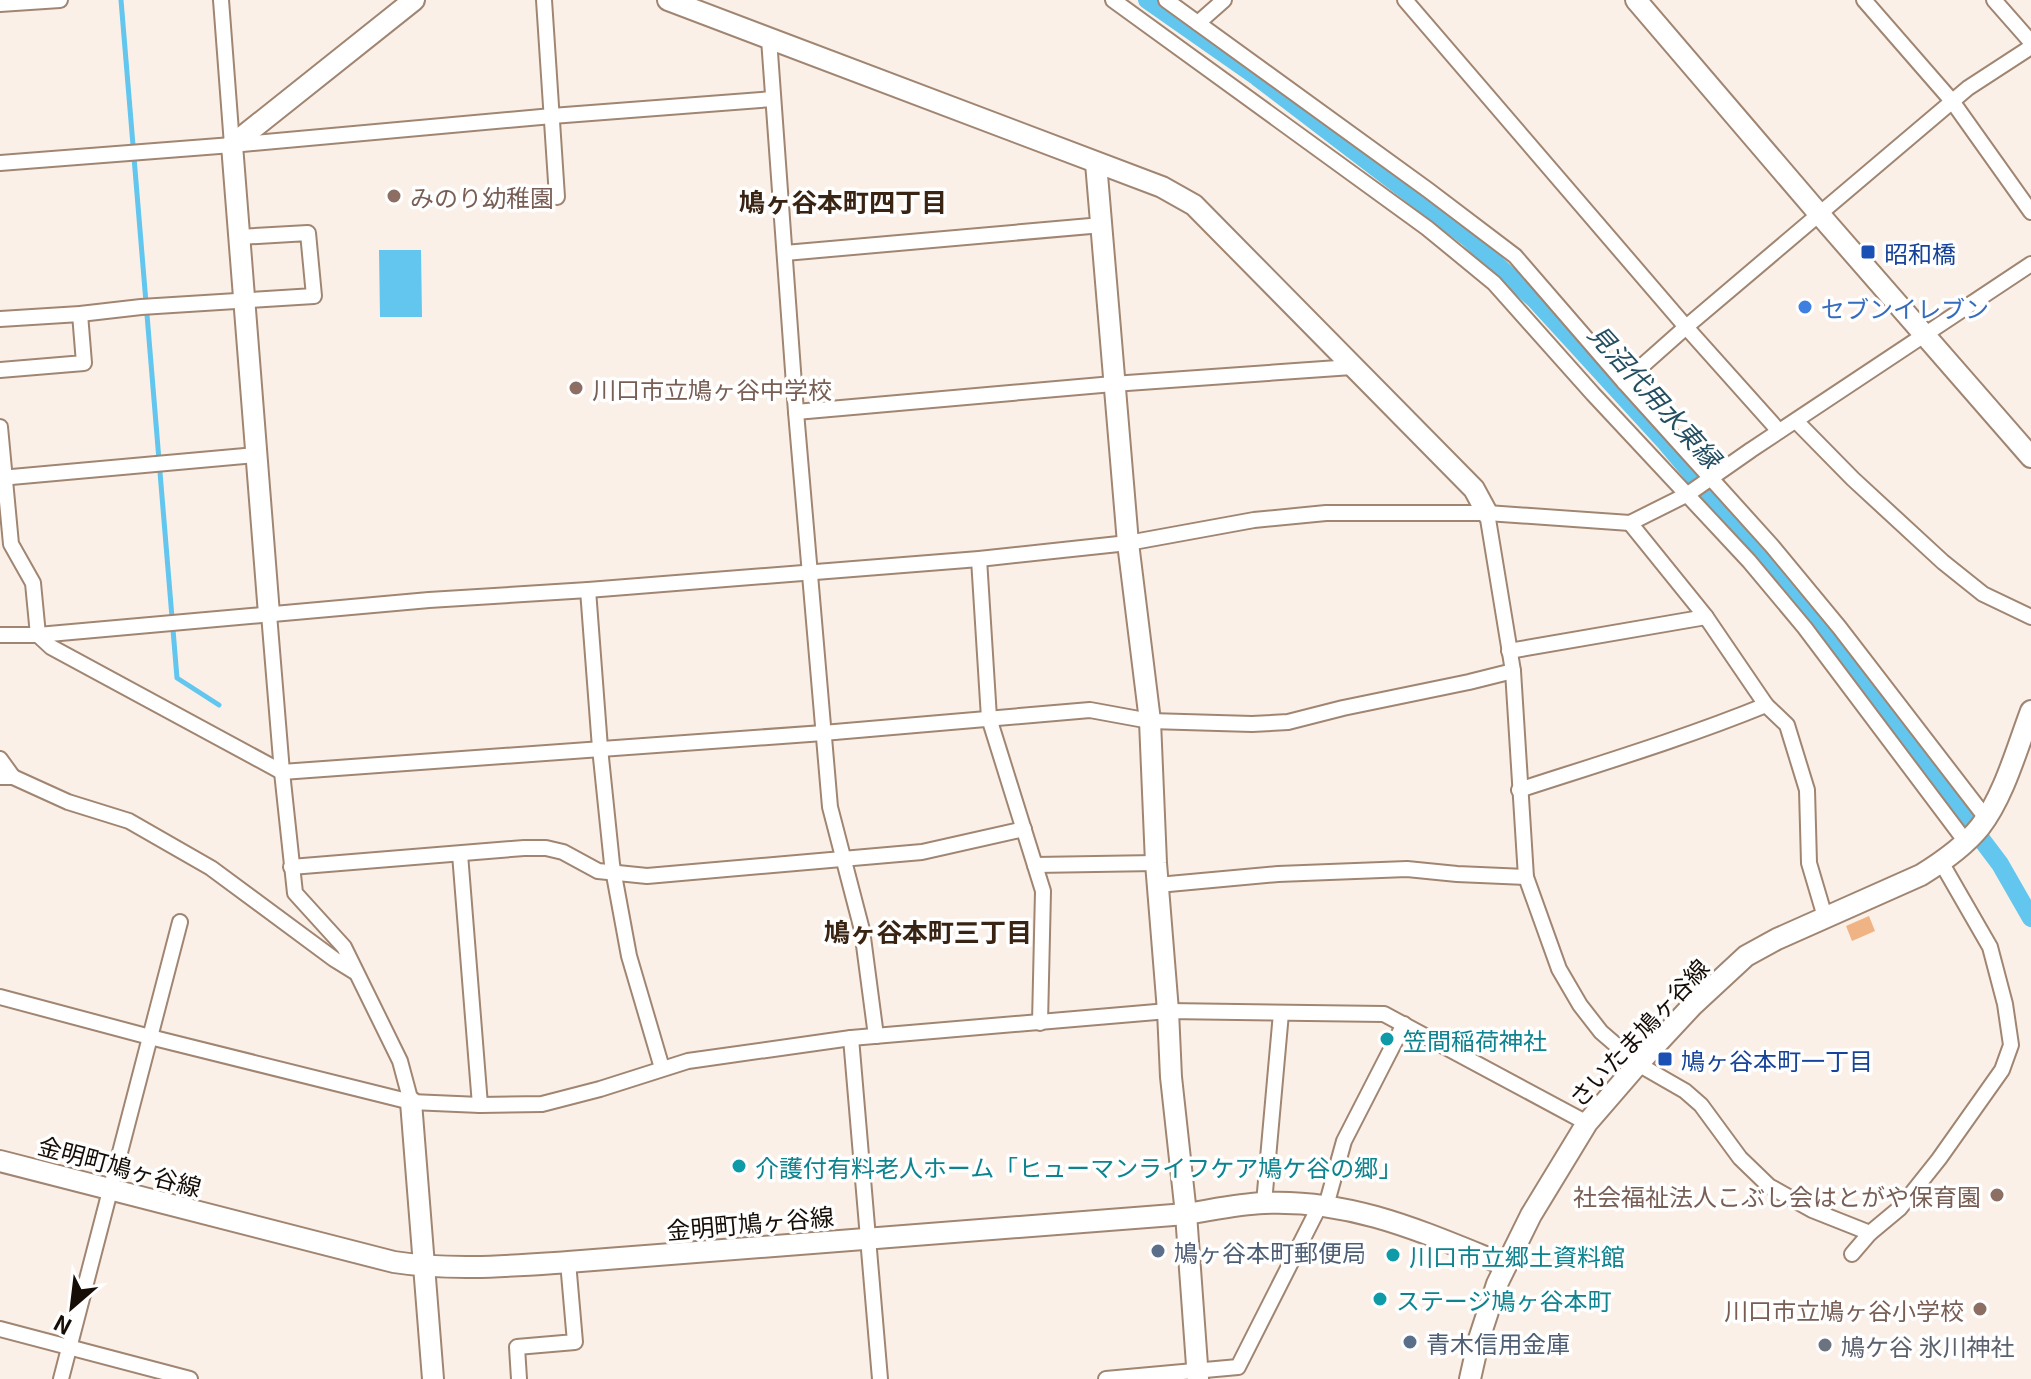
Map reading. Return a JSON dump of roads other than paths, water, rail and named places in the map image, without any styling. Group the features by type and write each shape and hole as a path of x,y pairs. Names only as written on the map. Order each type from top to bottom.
{"street":[{"path":"1,4 60,0"},
{"path":"221,0 291,867 295,893 344,947 400,1061 411,1102 433,1379"},
{"path":"232,145 414,0"},
{"path":"544,0 557,197"},
{"path":"668,0 1162,187 1194,205 1474,489 1487,513 1513,671 1526,877 1559,969 1580,1005 1601,1032 1638,1064 1685,1091 1701,1105 1740,1158 1769,1186 1812,1210 1870,1233"},
{"path":"1113,0 1427,228 1494,283 1749,561 1976,831"},
{"path":"1166,0 1515,256 1772,546 1839,627 1976,831"},
{"path":"1198,23 1224,0"},
{"path":"1405,0 1779,431"},
{"path":"1636,0 2031,457"},
{"path":"1864,0 1952,101 2031,212"},
{"path":"1624,382 1952,101 2031,44 1994,0"},
{"path":"769,39 796,412 830,807 862,930 876,1036"},
{"path":"0,163 773,99"},
{"path":"1096,163 1128,543 1150,721 1171,1077 1186,1214 1198,1375"},
{"path":"785,253 1102,225"},
{"path":"0,319 314,296 308,233 239,237"},
{"path":"0,635 38,635 429,600 979,559 1128,543 1254,520 1326,513 1487,513 1630,523 1688,494 2031,264"},
{"path":"0,370 84,363 80,314"},
{"path":"796,412 1352,367"},
{"path":"1796,421 1853,479 1943,562 1983,594 2031,617"},
{"path":"0,427 2,478 11,544 33,583 38,635 51,647 282,772 823,733 1090,710 1150,721 1288,722 1513,671"},
{"path":"2,478 256,455"},
{"path":"1630,523 1706,617 1766,705 1787,725 1807,790 1809,863 1825,917"},
{"path":"979,559 989,718 1043,891 1040,1023"},
{"path":"588,590 600,748 614,873 629,956 662,1068"},
{"path":"1509,651 1706,617"},
{"path":"1519,790 1678,738 1766,705"},
{"name":"さいたま鳩ヶ谷線","path":"1470,1379 1479,1339 1505,1265 1538,1202 1587,1123 1692,1006 1746,956 1825,917 1893,889 1941,862 1976,831 1998,795 2031,711"},
{"path":"0,759 6,777 68,802 129,821 211,868 355,973"},
{"path":"291,867 546,848 563,852 598,871 647,876 922,852 1024,829"},
{"path":"460,854 480,1105"},
{"path":"1852,1254 1870,1233 1900,1208 1939,1159 2002,1070 2011,1045 2005,1004 1990,947 1941,862"},
{"path":"1035,865 1156,863"},
{"path":"1158,885 1278,874 1407,869 1526,877"},
{"path":"61,1379 180,922"},
{"path":"0,997 411,1102 480,1105 542,1104 688,1061 851,1038 1168,1011 1384,1014 1587,1123"},
{"path":"1264,1203 1281,1013"},
{"path":"1106,1379 1198,1375 1238,1367 1323,1205 1344,1141 1404,1024"},
{"path":"851,1038 880,1379"},
{"name":"金明町鳩ヶ谷線","path":"0,1161 394,1262 423,1266 479,1267 568,1262 1186,1214 1264,1203 1323,1205 1366,1213 1505,1265"},
{"path":"519,1379 517,1347 575,1342 568,1262"},
{"path":"0,1329 190,1379"}],"water":[{"path":"379,250 421,250 422,317 380,317"}],"waterway":[{"path":"121,0 177,678 219,705"},
{"name":"見沼代用水東縁","path":"1147,0 1257,77 1467,237 1535,300 1665,442 1826,633 2000,864 2031,918"}],"place":[{"name":"みのり幼稚園","path":"394,196"},
{"name":"昭和橋","path":"1868,252"},
{"name":"セブンイレブン","path":"1805,307"},
{"name":"川口市立鳩ヶ谷中学校","path":"576,388"},
{"name":"笠間稲荷神社","path":"1387,1039"},
{"name":"鳩ヶ谷本町一丁目","path":"1665,1059"},
{"name":"介護付有料老人ホーム「ヒューマンライフケア鳩ケ谷の郷」","path":"739,1166"},
{"name":"社会福祉法人こぶし会はとがや保育園","path":"1997,1195"},
{"name":"鳩ヶ谷本町郵便局","path":"1158,1251"},
{"name":"川口市立郷土資料館","path":"1393,1255"},
{"name":"ステージ鳩ヶ谷本町","path":"1380,1299"},
{"name":"川口市立鳩ヶ谷小学校","path":"1980,1309"},
{"name":"青木信用金庫","path":"1410,1342"},
{"name":"鳩ケ谷 氷川神社","path":"1825,1345"}],"district":[{"name":"鳩ヶ谷本町四丁目","path":"843,200"},
{"name":"鳩ヶ谷本町三丁目","path":"928,930"}]}
